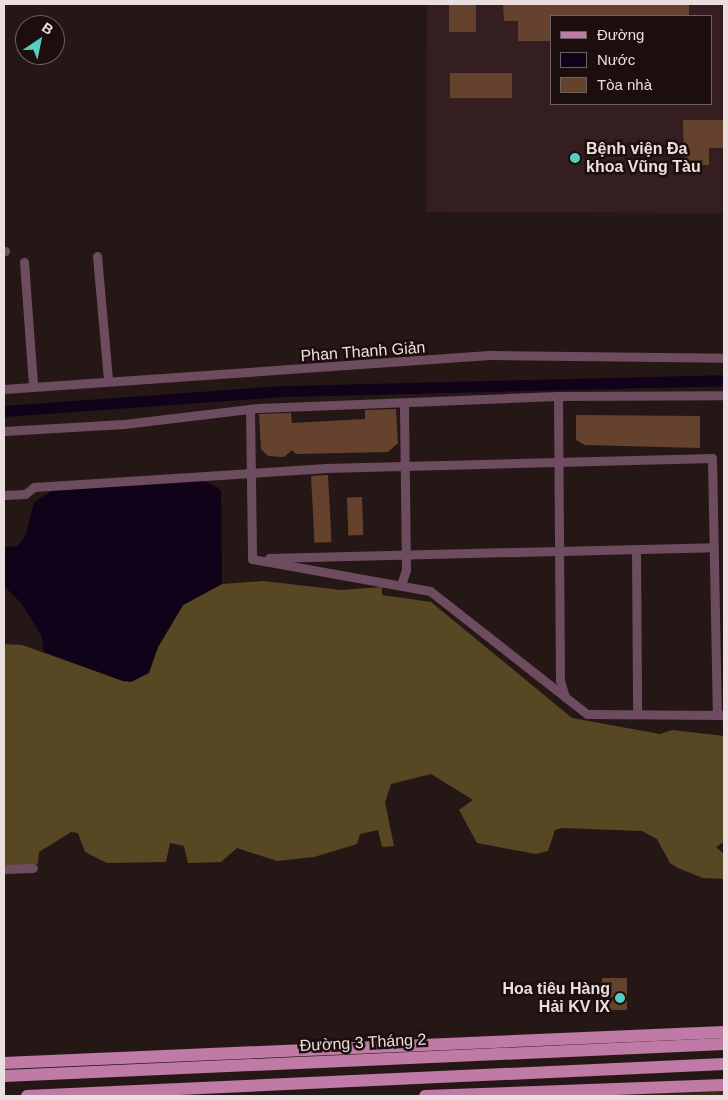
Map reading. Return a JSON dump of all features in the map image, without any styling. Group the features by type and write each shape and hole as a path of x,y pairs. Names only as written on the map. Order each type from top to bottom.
{"main road":[{"name":"Đường 3 Tháng 2","path":"4,1063 724,1032"},
{"name":"Đường 3 Tháng 2","path":"4,1076 724,1044"},
{"path":"27,1096 724,1064"},
{"path":"425,1096 724,1085"}],"street":[{"path":"97,256 108,380"},
{"path":"24,262 33,386"},
{"name":"Phan Thanh Giản","path":"4,389 108,380 316,371 493,356 724,358"},
{"path":"4,431 124,424 250,409 558,396 724,395"},
{"path":"558,396 560,680 565,698"},
{"path":"401,585 406,552 404,403"},
{"path":"250,409 252,559"},
{"path":"4,495 25,494 34,487 404,464 712,458 721,715 637,712 587,714 430,591 252,559"},
{"path":"252,559 406,552 714,547"},
{"path":"636,549 637,712"},
{"path":"4,869 33,868"}],"shaded area":[{"name":"Bệnh viện Đa khoa Vũng Tàu","path":"427,4 724,4 724,213 426,212"},
{"path":"263,581 341,590 382,587 382,595 431,602 572,718 660,734 672,730 724,736 724,842 716,847 724,854 724,879 703,878 678,868 670,863 657,839 642,831 562,828 555,830 548,851 536,854 477,843 459,810 473,800 431,774 391,784 385,802 394,846 382,847 378,830 360,834 357,844 314,857 277,861 237,848 221,862 188,863 184,846 170,843 166,862 107,863 85,852 78,833 71,832 39,852 38,864 4,868 4,644 22,645 123,681 158,647 183,605 222,584"},
{"path":"724,1091 724,1096 609,1096 700,1093"}],"water":[{"path":"203,480 221,490 222,584 183,605 158,647 149,673 131,682 123,681 44,652 42,637 22,604 4,586 4,547 17,546 25,537 34,502 52,491"}],"building":[{"path":"449,4 476,4 476,32 449,32"},
{"path":"503,4 689,4 689,15 550,15 550,41 518,41 518,21 504,21"},
{"path":"450,73 512,73 512,98 450,98"},
{"path":"683,120 724,120 724,148 709,148 709,165 684,165"},
{"path":"396,409 398,443 388,452 296,454 292,450 284,457 268,456 261,449 259,414 291,413 292,423 365,419 365,410"},
{"path":"576,415 700,416 700,448 585,445 576,440"},
{"path":"328,475 332,542 315,543 311,476"},
{"path":"362,497 363,535 348,536 347,498"},
{"path":"602,978 627,978 627,1010 602,1010"}],"waterway":[{"path":"4,411 286,391 724,380"}],"place":[{"name":"Bệnh viện Đa khoa Vũng Tàu","path":"575,158"},
{"name":"Hoa tiêu Hàng Hải KV IX","path":"620,998"}]}
